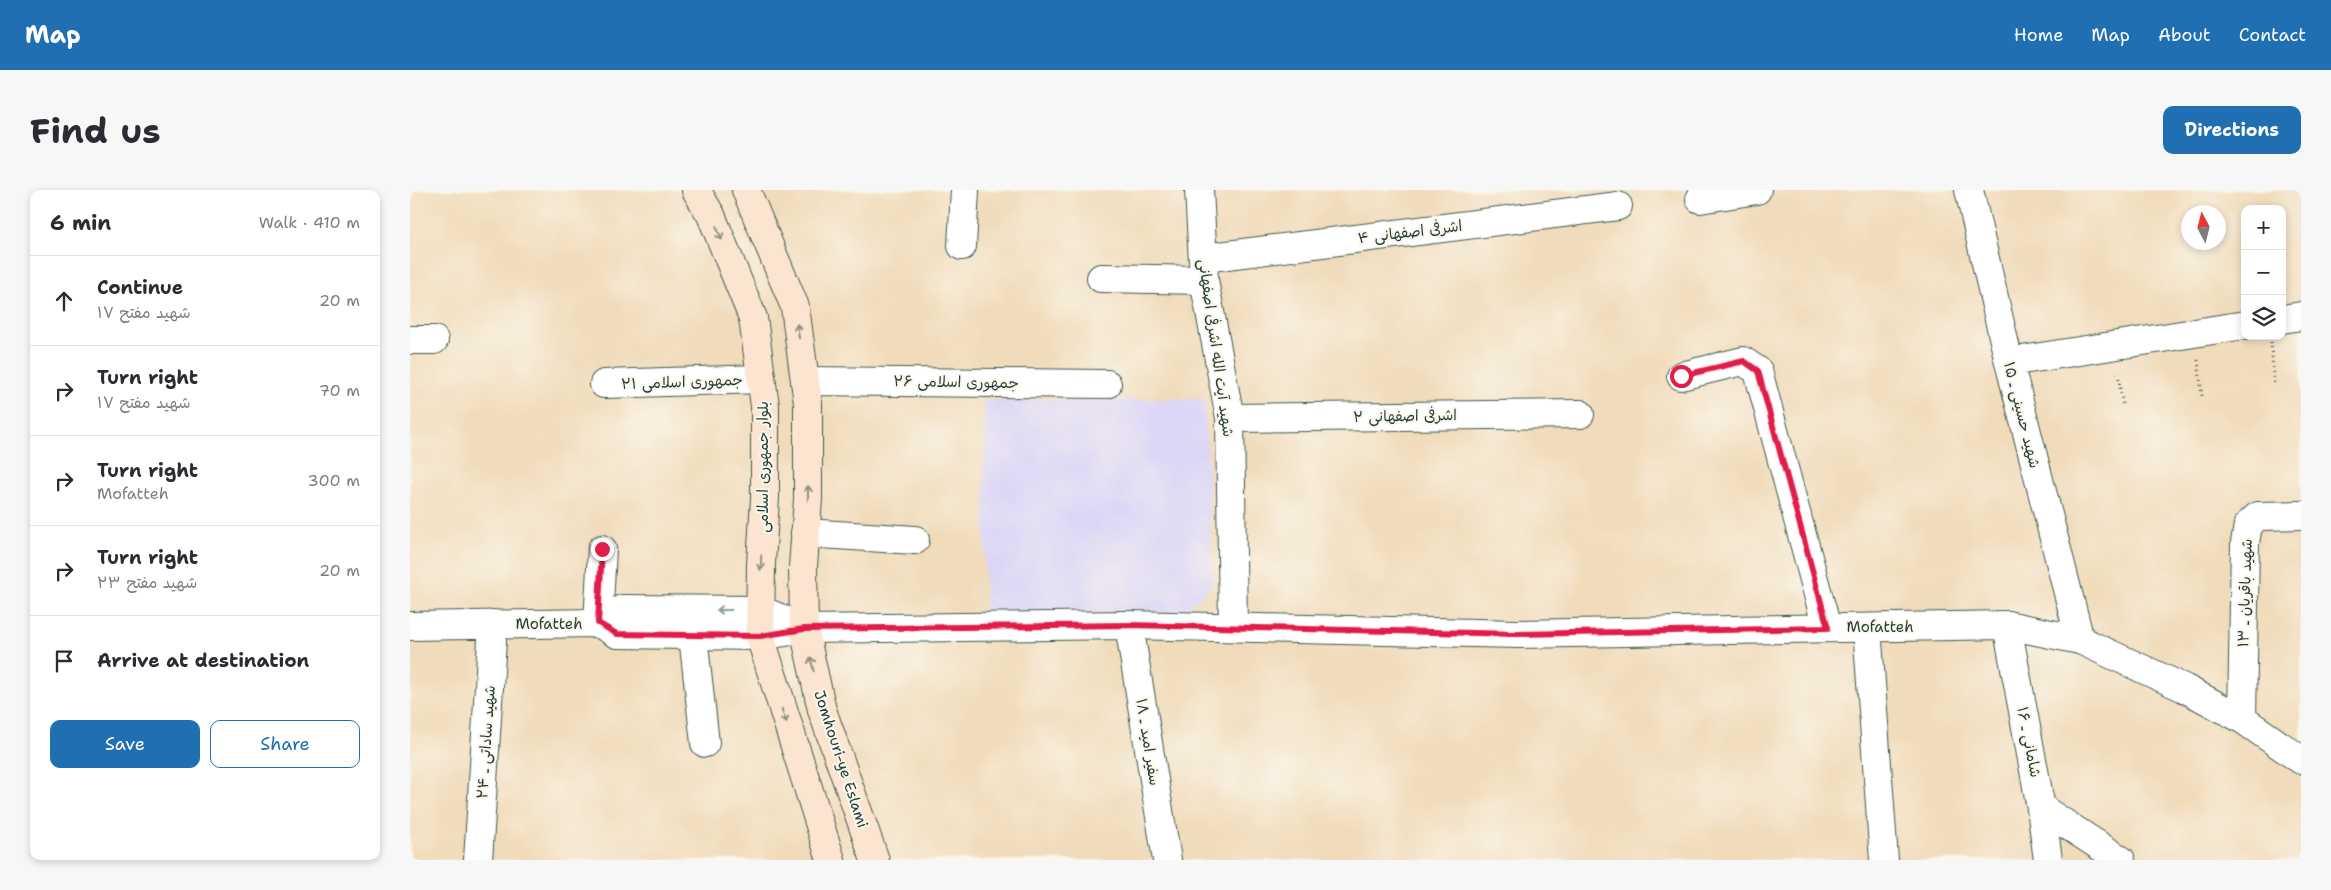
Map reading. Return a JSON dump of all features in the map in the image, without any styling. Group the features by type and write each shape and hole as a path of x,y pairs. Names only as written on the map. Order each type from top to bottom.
{"main road":[{"name":"بلوار جمهوری اسلامی","path":"696,190 711,215 753,318 765,406 765,488 760,623"},
{"path":"746,190 795,307 805,380 808,404 808,499 804,629"},
{"path":"760,623 831,860"},
{"name":"Jomhouri-ye Eslami","path":"804,629 822,710 876,860"}],"street":[{"path":"962,246 965,190"},
{"name":"شهید آیت الله اشرفی اصفهانی","path":"1198,190 1203,269 1230,418 1233,626"},
{"path":"1700,199 1757,190"},
{"name":"شهید حسینی ـ ۱۵","path":"1969,190 2009,362 2080,640"},
{"name":"اشرفی اصفهانی ۴","path":"1102,278 1203,269 1618,206"},
{"path":"2286,318 2301,316"},
{"path":"2009,362 2241,326"},
{"path":"1681,376 1744,361 1758,371 1828,628"},
{"name":"جمهوری اسلامی ۲۱","path":"604,384 761,379"},
{"name":"جمهوری اسلامی ۲۶","path":"805,380 1107,384"},
{"name":"اشرفی اصفهانی ۲","path":"1230,418 1580,414"},
{"name":"شهید باقریان ـ ۱۳","path":"2242,719 2245,543 2248,525 2258,516 2301,515"},
{"path":"806,533 915,540"},
{"path":"598,623 602,549"},
{"path":"598,623 622,609 760,623"},
{"name":"Mofatteh","path":"410,626 598,623 617,634 693,636 760,623 804,629 1129,625 1518,634 2007,625 2080,640 2184,688 2242,719 2301,760"},
{"name":"شهید ساداتی ـ ۲۴","path":"478,860 493,624"},
{"name":"سفیر امید ـ ۱۸","path":"1129,625 1167,860"},
{"name":"شامانی ـ ۱۶","path":"2007,625 2041,808 2048,860"},
{"path":"1867,628 1884,860"},
{"path":"693,636 705,743"},
{"path":"2041,808 2121,860"}],"path":[{"path":"2194,333 2202,396"},
{"path":"2270,340 2274,386"},
{"path":"2114,345 2122,407"}],"shaded area":[{"path":"1205,399 1213,584 1184,612 985,614 984,400"}],"route":[{"path":"602,549 598,623 617,634 760,636 804,629 1129,625 1518,634 1828,628 1758,371 1744,361 1681,376"}]}
